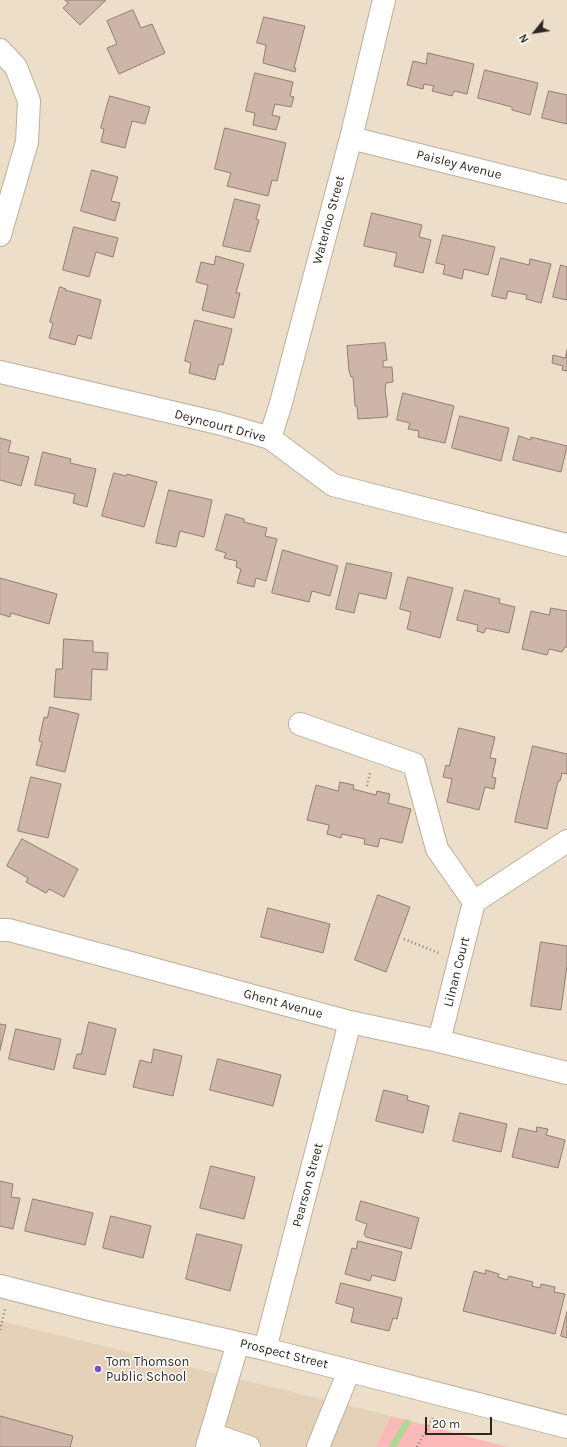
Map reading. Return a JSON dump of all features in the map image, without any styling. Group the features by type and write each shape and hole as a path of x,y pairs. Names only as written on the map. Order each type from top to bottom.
{"street":[{"name":"Waterloo Street","path":"270,438 281,403 351,138 384,0"},
{"path":"0,50 16,68 29,101 27,142 0,235"},
{"name":"Paisley Avenue","path":"351,138 567,192"},
{"name":"Deyncourt Drive","path":"0,372 222,424 270,438 333,485 567,545"},
{"path":"300,724 414,764 437,849 474,902 567,841"},
{"name":"Lilnan Court","path":"439,1041 474,902"},
{"name":"Ghent Avenue","path":"0,930 9,930 350,1022 439,1041 567,1073"},
{"name":"Pearson Street","path":"265,1349 350,1022"},
{"name":"Prospect Street","path":"0,1286 98,1311 265,1349 567,1427"},
{"path":"238,1343 209,1441 249,1447"},
{"path":"318,1447 349,1371"}],"path":[{"path":"404,939 459,961"},
{"path":"417,1447 444,1396"}],"shaded area":[{"name":"Tom Thomson Public School","path":"0,1321 391,1416 376,1447 0,1447"},
{"path":"391,1416 508,1447 376,1447"}],"building":[{"path":"65,0 106,0 80,25 63,8 68,3"},
{"path":"133,10 141,28 152,24 165,53 119,74 107,48 117,44 107,21"},
{"path":"264,17 305,26 294,68 296,68 295,72 263,63 266,45 257,43"},
{"path":"428,53 474,64 467,94 454,91 452,96 432,91 434,86 424,84 423,89 407,85 413,61 426,64"},
{"path":"485,70 538,83 530,115 512,110 512,107 478,98"},
{"path":"255,73 293,82 290,96 294,97 291,107 275,104 272,115 280,117 276,130 253,125 255,113 246,111"},
{"path":"549,91 567,95 567,124 542,118"},
{"path":"110,96 150,107 145,124 132,121 125,148 101,142 104,129 101,128"},
{"path":"225,128 286,143 277,181 272,180 268,196 227,186 231,173 215,169"},
{"path":"92,170 118,177 111,201 120,203 115,221 81,211"},
{"path":"235,199 260,205 256,219 259,220 250,252 223,246"},
{"path":"372,213 422,225 419,237 431,240 423,273 394,266 397,253 364,246"},
{"path":"74,227 118,238 113,257 96,252 89,277 63,270"},
{"path":"443,235 495,247 488,275 464,269 462,279 443,274 445,265 436,263"},
{"path":"216,256 244,264 236,293 240,293 234,318 202,310 208,285 196,282 201,262 214,265"},
{"path":"501,258 529,265 530,259 551,264 541,303 526,299 527,295 508,291 506,299 492,296"},
{"path":"561,265 567,267 567,300 553,297"},
{"path":"60,287 66,289 65,290 101,300 91,339 78,335 75,345 49,338 53,323 50,322"},
{"path":"195,320 232,329 223,365 219,364 215,380 189,373 191,363 185,361"},
{"path":"385,343 387,360 383,361 383,367 392,367 393,382 386,383 385,389 388,415 387,417 358,419 357,406 355,406 353,377 351,377 349,371 347,346"},
{"path":"567,350 567,371 562,370 563,366 552,363 553,355 565,358"},
{"path":"403,393 454,406 445,443 418,437 419,431 408,429 410,423 397,420"},
{"path":"460,416 509,428 501,461 452,448"},
{"path":"519,436 531,440 531,437 567,446 561,472 513,460"},
{"path":"0,438 11,441 8,452 29,457 21,486 0,480"},
{"path":"43,452 71,459 70,463 96,469 87,507 73,503 75,494 35,485"},
{"path":"114,473 126,476 127,474 157,482 144,527 102,516"},
{"path":"169,490 212,500 204,537 180,531 176,547 156,543"},
{"path":"226,514 244,519 244,522 267,528 265,536 277,539 266,581 256,578 254,587 237,583 241,569 236,567 237,561 224,558 226,553 216,550"},
{"path":"283,550 338,566 330,596 312,591 309,602 272,593"},
{"path":"347,563 392,573 386,599 359,593 354,613 336,609"},
{"path":"408,577 453,588 440,638 407,629 411,612 400,609"},
{"path":"0,578 57,594 49,624 11,613 10,617 0,614"},
{"path":"465,590 500,599 499,603 515,607 509,633 486,628 484,633 477,631 478,625 457,620"},
{"path":"551,608 567,611 567,647 565,647 562,652 549,649 547,655 522,649 531,611 549,615"},
{"path":"64,639 93,641 93,652 108,653 107,670 92,669 91,700 54,697 56,669 62,669"},
{"path":"50,707 79,714 65,772 36,765 42,742 39,741 44,717 47,718"},
{"path":"459,728 495,737 490,758 496,759 492,777 496,778 494,789 485,787 479,810 447,802 452,779 443,777 446,765 449,766"},
{"path":"533,746 567,754 567,774 562,773 560,781 558,781 547,829 515,822"},
{"path":"31,777 61,784 48,838 18,831"},
{"path":"340,782 354,785 353,789 376,795 377,791 390,794 388,803 411,809 402,843 380,838 378,847 364,844 365,839 342,834 341,838 327,834 329,825 307,820 316,785 338,791"},
{"path":"22,839 78,869 64,897 49,889 46,893 26,882 28,878 7,866"},
{"path":"378,895 410,907 386,972 355,960"},
{"path":"268,908 330,924 323,953 261,937"},
{"path":"541,942 567,946 567,965 561,1010 531,1006"},
{"path":"89,1022 116,1029 105,1075 73,1068 77,1054 81,1054"},
{"path":"0,1024 6,1025 0,1050"},
{"path":"16,1029 61,1039 54,1070 9,1059"},
{"path":"154,1049 182,1056 173,1096 133,1087 140,1060 151,1063"},
{"path":"218,1059 281,1075 273,1106 210,1090"},
{"path":"384,1090 408,1096 407,1100 429,1106 423,1133 376,1121"},
{"path":"460,1113 507,1124 501,1152 453,1141"},
{"path":"537,1127 548,1129 546,1135 565,1140 558,1168 512,1157 519,1128 536,1132"},
{"path":"211,1166 255,1177 244,1219 200,1208"},
{"path":"0,1181 13,1184 11,1197 20,1198 13,1229 0,1226"},
{"path":"33,1199 93,1213 85,1245 25,1231"},
{"path":"361,1201 419,1218 411,1249 366,1237 364,1234 367,1224 356,1220"},
{"path":"111,1216 151,1226 143,1258 103,1248"},
{"path":"197,1234 242,1245 230,1291 186,1279"},
{"path":"358,1241 402,1252 395,1281 372,1275 370,1281 345,1274 352,1248 356,1249"},
{"path":"486,1270 499,1274 498,1277 507,1280 509,1276 533,1282 532,1286 540,1288 541,1284 555,1287 554,1292 565,1294 555,1334 463,1311 474,1271 485,1274"},
{"path":"341,1283 402,1298 397,1319 393,1318 389,1331 351,1322 354,1308 336,1303"},
{"path":"567,1312 567,1338 561,1336"},
{"path":"0,1416 73,1436 70,1447 0,1447"}],"waterway":[{"path":"392,1447 407,1423"}],"place":[{"name":"Tom Thomson Public School","path":"98,1369"}]}
